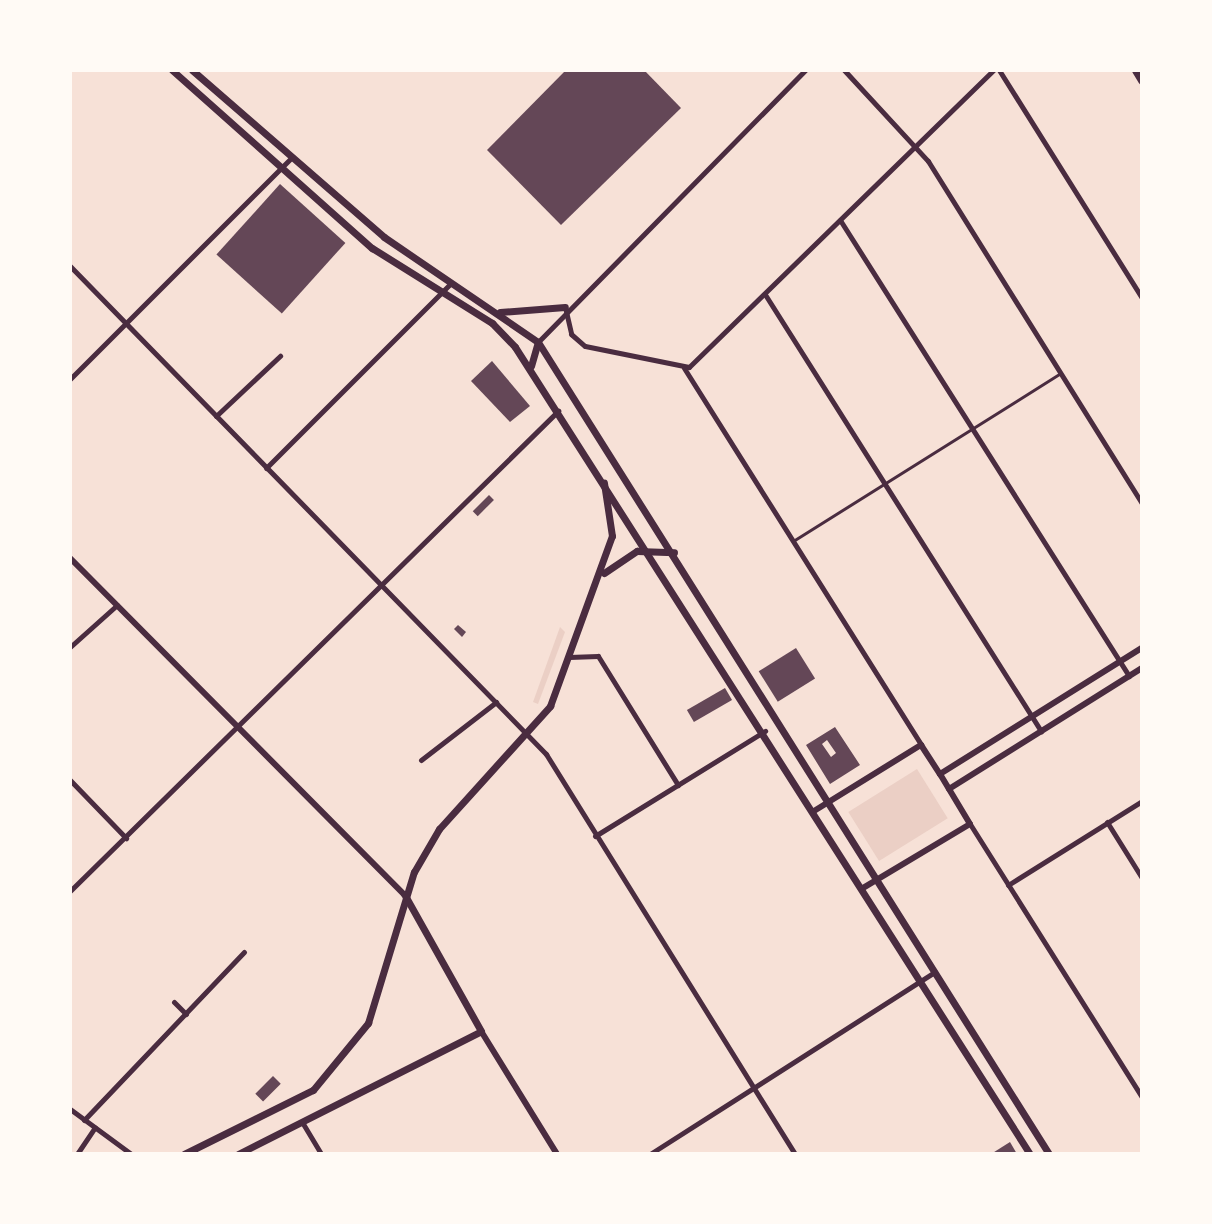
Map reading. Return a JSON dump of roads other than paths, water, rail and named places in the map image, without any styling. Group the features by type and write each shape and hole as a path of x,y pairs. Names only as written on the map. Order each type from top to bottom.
{"highway":[{"path":"1136,70 1142,80"}],"main road":[{"path":"172,70 372,248 492,323 531,367 765,731 1030,1154"},
{"path":"192,70 384,237 500,312 538,342 674,552 1049,1154"},
{"path":"500,312 565,307"},
{"path":"531,367 538,342"},
{"path":"184,1154 295,1101 338,1068 380,998 404,894 439,829 528,734 550,706 603,575 612,518 603,477"},
{"path":"603,575 626,555 649,549 674,552"},
{"path":"238,1154 481,1031 404,894"}],"street":[{"path":"538,342 565,307 805,70"},
{"path":"844,70 917,145 1142,503"},
{"path":"684,368 766,296 993,70"},
{"path":"999,70 1142,298"},
{"path":"70,379 291,158"},
{"path":"840,220 1129,676"},
{"path":"70,266 528,734 795,1154"},
{"path":"266,468 452,282"},
{"path":"766,296 1041,731"},
{"path":"565,307 571,334 585,346 684,368 1142,1097"},
{"path":"216,416 280,356"},
{"path":"70,891 240,728 559,410"},
{"path":"70,558 404,894"},
{"path":"70,647 117,605"},
{"path":"940,774 1142,648"},
{"path":"569,657 598,656 678,785"},
{"path":"949,789 1142,668"},
{"path":"421,760 496,702"},
{"path":"595,836 765,731"},
{"path":"814,811 921,745"},
{"path":"70,780 126,838"},
{"path":"1008,885 1142,801"},
{"path":"1107,822 1142,878"},
{"path":"863,888 970,824"},
{"path":"84,1120 244,952"},
{"path":"650,1154 935,972"},
{"path":"174,1002 186,1014"},
{"path":"481,1031 557,1154"},
{"path":"70,1109 131,1154"},
{"path":"302,1121 321,1154"},
{"path":"77,1154 95,1127"}],"lane":[{"path":"793,541 1061,373"}]}
